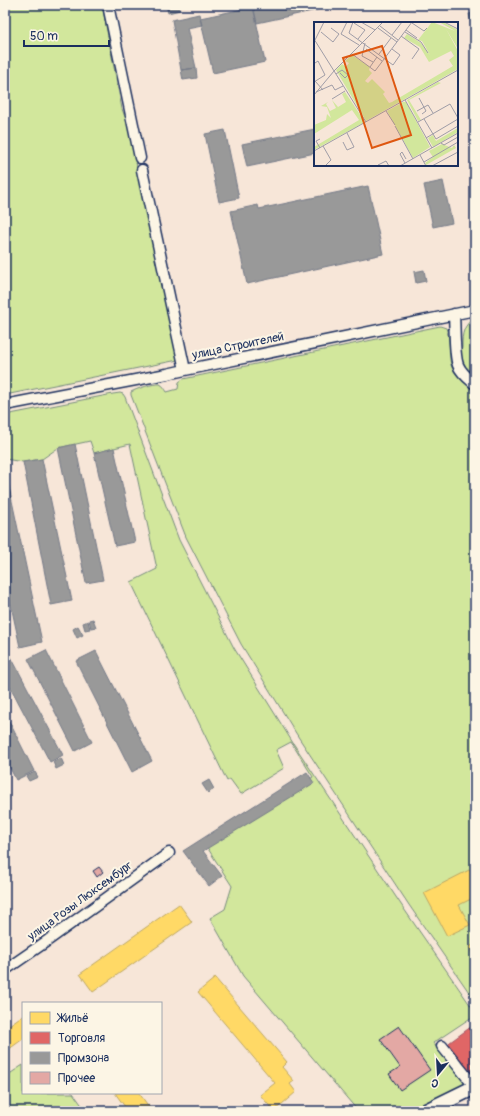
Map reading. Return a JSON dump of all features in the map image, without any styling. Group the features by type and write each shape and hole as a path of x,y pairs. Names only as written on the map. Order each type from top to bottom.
{"street":[{"path":"108,5 140,158"},
{"path":"142,170 184,370"},
{"name":"улица Строителей","path":"5,405 167,374 475,310"},
{"path":"454,314 456,355 458,365 463,373 475,384"},
{"name":"улица Розы Люксембург","path":"5,970 169,853"},
{"path":"426,1111 474,1083 442,1046"}],"green space":[{"path":"5,5 102,5 122,109 128,125 178,360 5,395"},
{"path":"475,317 475,374 465,365 461,353 464,330"},
{"path":"440,326 446,328 448,333 450,360 453,369 458,377 475,393 475,1001 409,905 299,738 241,644 186,537 131,395 131,392 150,385 160,384 167,392 178,389 179,382 183,379"},
{"path":"120,393 125,397 179,540 234,648 293,743 475,1012 475,1015 433,1043 467,1084 408,1111 358,1111 243,976 210,918 225,909 232,886 205,844 313,777 291,742 276,750 284,768 241,794 230,779 227,781 131,582 157,569 130,444 94,453 90,441 58,448 42,459 23,462 5,459 5,415"},
{"path":"22,1066 22,1094 74,1094 86,1111 5,1111 5,1077"}],"building: Жильё":[{"path":"475,867 475,897 459,905 470,925 447,936 424,893"},
{"path":"179,904 192,922 93,992 80,974"},
{"path":"475,944 475,959 469,947"},
{"path":"215,978 287,1062 282,1067 294,1081 290,1084 296,1092 274,1111 260,1095 275,1083 198,992"},
{"path":"22,1016 22,1040 5,1052 5,1028"},
{"path":"116,1094 140,1094 152,1111 128,1111"}],"building: Торговля":[{"path":"475,1024 475,1071 469,1075 446,1045"}],"building: Промзона":[{"path":"166,5 179,5 180,10 168,13"},
{"path":"253,5 340,5 257,23"},
{"path":"253,7 265,62 213,73 200,18"},
{"path":"475,13 475,35 474,35 469,14"},
{"path":"199,14 202,25 187,28 196,68 181,70 172,20"},
{"path":"196,68 197,78 183,80 181,70"},
{"path":"314,129 314,153 247,167 242,144"},
{"path":"225,130 239,198 219,202 205,134"},
{"path":"443,181 452,223 433,227 424,185"},
{"path":"368,186 383,254 247,284 231,211 258,205 259,209"},
{"path":"424,270 426,281 416,283 414,272"},
{"path":"75,444 103,580 86,583 58,448"},
{"path":"114,448 135,542 115,546 94,453"},
{"path":"42,459 72,601 51,605 23,462"},
{"path":"5,468 42,642 20,647 5,578"},
{"path":"93,619 96,627 91,628 89,620"},
{"path":"88,621 90,629 85,630 83,623"},
{"path":"78,626 83,635 77,638 73,629"},
{"path":"46,650 92,742 75,751 28,659"},
{"path":"96,651 152,761 132,772 76,661"},
{"path":"10,655 63,755 50,762 5,677 5,658"},
{"path":"5,713 34,771 16,780 5,758"},
{"path":"61,758 64,765 56,769 53,762"},
{"path":"35,772 38,777 29,781 26,776"},
{"path":"307,772 314,783 203,851 222,876 209,886 183,851"},
{"path":"209,780 214,789 208,793 202,784"}],"building: Прочее":[{"path":"99,867 103,872 97,877 93,871"},
{"path":"399,1026 430,1070 400,1090 389,1074 400,1067 380,1039"}]}
